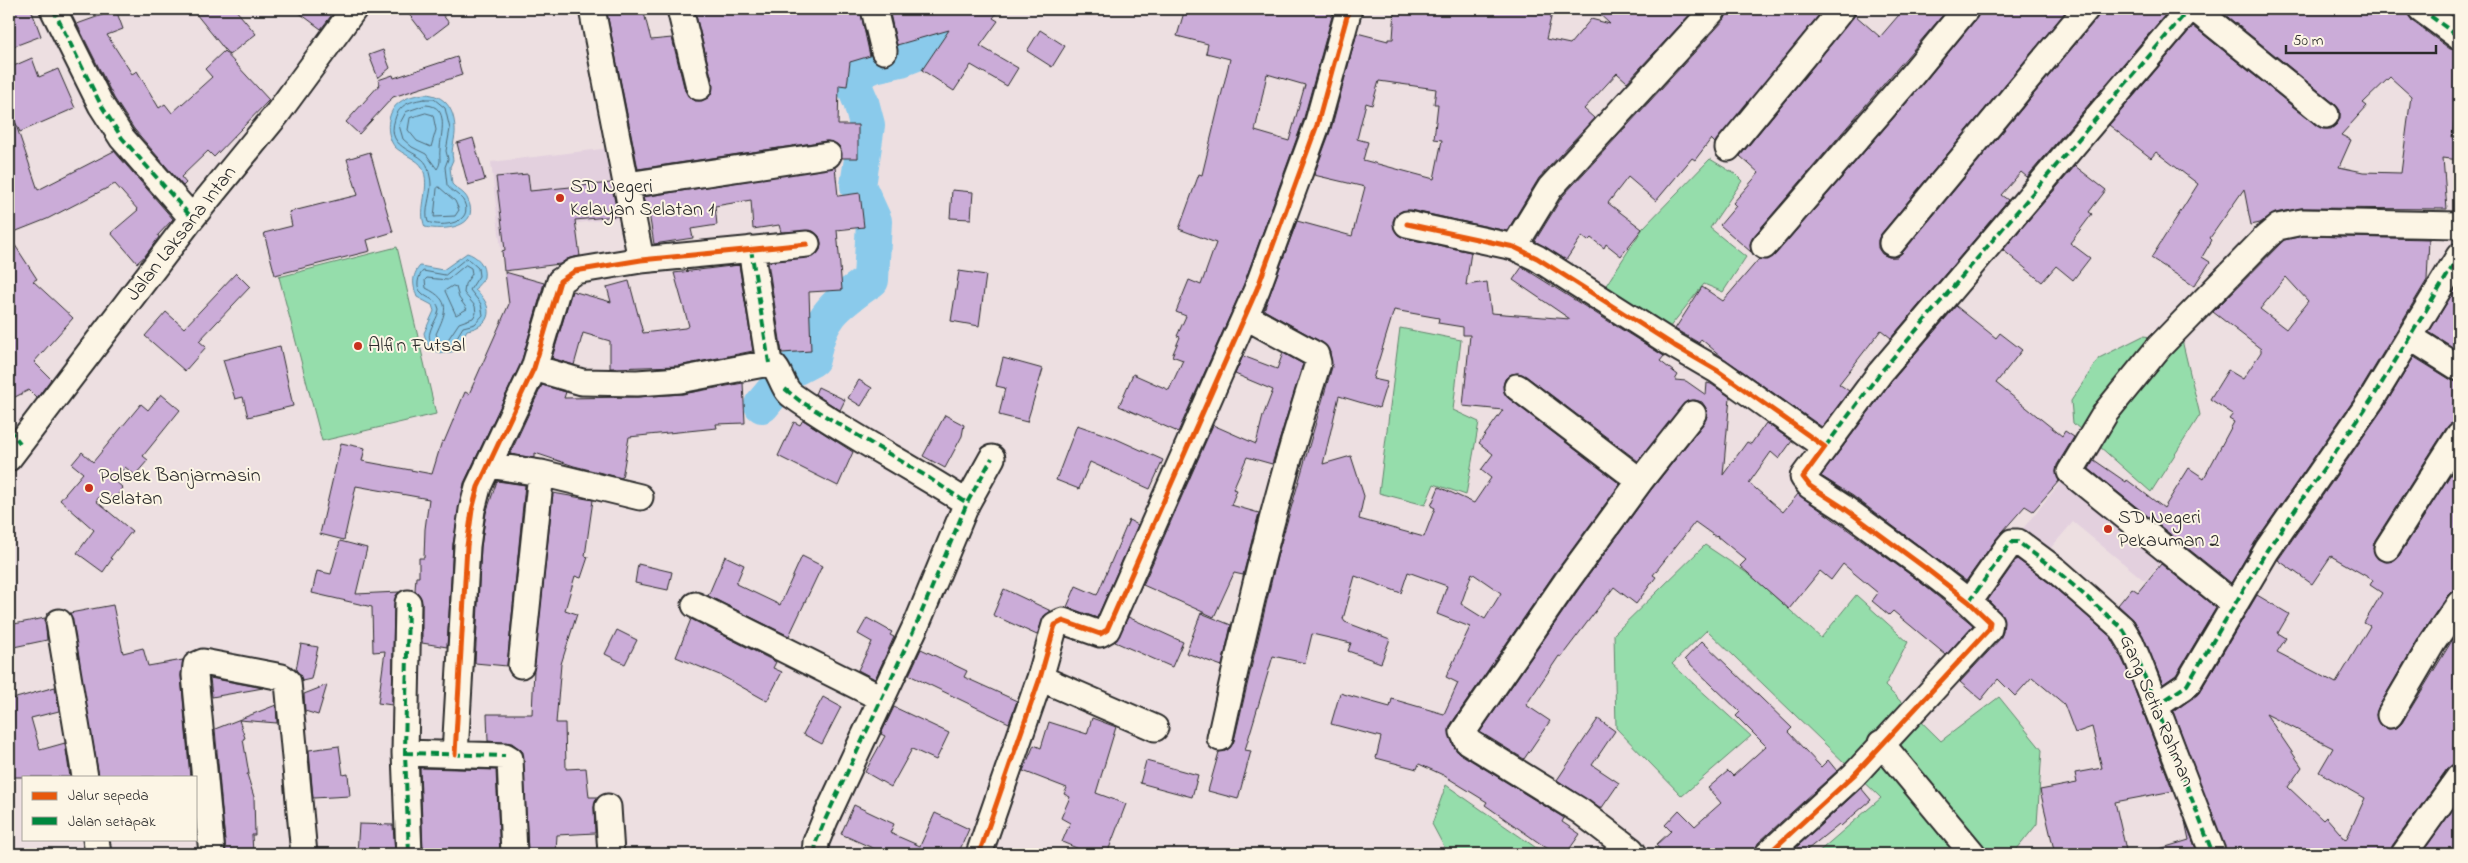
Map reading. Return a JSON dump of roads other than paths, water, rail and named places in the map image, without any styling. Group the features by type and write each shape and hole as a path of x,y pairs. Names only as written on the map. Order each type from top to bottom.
{"street":[{"path":"53,9 101,106 122,138 192,218"},
{"name":"Jalan Laksana Intan","path":"13,443 277,114 354,9"},
{"path":"592,9 641,260"},
{"path":"680,9 699,87"},
{"path":"874,9 884,51"},
{"path":"979,854 1040,678 1055,625 1058,622 1068,621 1100,634 1108,630 1257,289 1317,125 1349,9"},
{"path":"1514,247 1550,188 1714,9"},
{"path":"1728,148 1842,9"},
{"path":"1764,246 1911,76 1966,9"},
{"path":"1892,243 2086,9"},
{"path":"1768,854 1854,775 1881,743 1989,628 1990,622 1970,602 1806,482 1803,477 1880,373 2189,9"},
{"path":"2195,9 2326,115"},
{"path":"2421,9 2459,37"},
{"path":"627,185 828,155"},
{"path":"2235,605 2070,472 2106,412 2159,347 2278,227 2302,222 2459,225"},
{"path":"1407,224 1514,247 1538,258 1675,346 1718,371 1825,447"},
{"path":"455,754 467,546 472,510 478,487 534,368 560,281 575,271 641,260 807,244"},
{"path":"751,249 772,364 785,389 800,401 926,476 967,503"},
{"path":"2156,706 2187,685 2267,550 2372,399 2459,256"},
{"path":"1220,738 1256,576 1290,447 1318,363 1316,356 1245,316"},
{"path":"2410,337 2459,368"},
{"path":"534,368 582,382 637,383 680,380 772,364"},
{"path":"1517,387 1640,481"},
{"path":"1634,854 1580,811 1467,741 1463,732 1566,582 1640,481 1693,414"},
{"path":"2387,548 2459,435"},
{"path":"819,839 881,698 918,621 967,503 992,458"},
{"path":"488,465 541,473 640,497"},
{"path":"521,665 541,473"},
{"name":"Gang Setia Rahman","path":"1970,602 2007,548 2012,542 2018,542 2057,571 2122,628 2131,643 2213,854"},
{"path":"408,603 405,753 409,854"},
{"path":"2390,715 2433,642 2459,604"},
{"path":"695,606 881,698"},
{"path":"59,622 85,776"},
{"path":"212,854 195,675 196,665 203,662 282,677 288,682 304,854"},
{"path":"1040,678 1156,728"},
{"path":"1881,743 1973,854"},
{"path":"405,753 504,756 510,759 514,854"},
{"path":"2404,854 2459,777"},
{"path":"608,807 611,854"},
{"path":"96,840 98,854"}],"water":[{"path":"425,94 443,100 453,115 455,132 452,152 453,160 450,167 452,184 467,197 471,209 469,217 465,222 450,228 425,227 423,212 426,182 422,167 418,162 395,147 388,130 388,123 395,106 409,98"},
{"path":"467,253 474,256 484,269 483,279 475,290 488,308 486,320 476,328 467,330 455,351 443,353 434,351 428,344 424,333 434,311 432,305 417,297 414,285 415,274 420,266 443,270"}],"waterway":[{"path":"762,405 791,370 812,359 819,331 831,312 848,296 871,280 874,221 858,186 867,125 861,102 852,81 858,72 874,65 901,59 955,38 965,23 961,9"}],"place":[{"name":"SD Negeri Kelayan Selatan 1","path":"560,198"},
{"name":"Alfin Futsal","path":"358,346"},
{"name":"Polsek Banjarmasin Selatan","path":"89,488"},
{"name":"SD Negeri Pekauman 2","path":"2108,529"}]}
